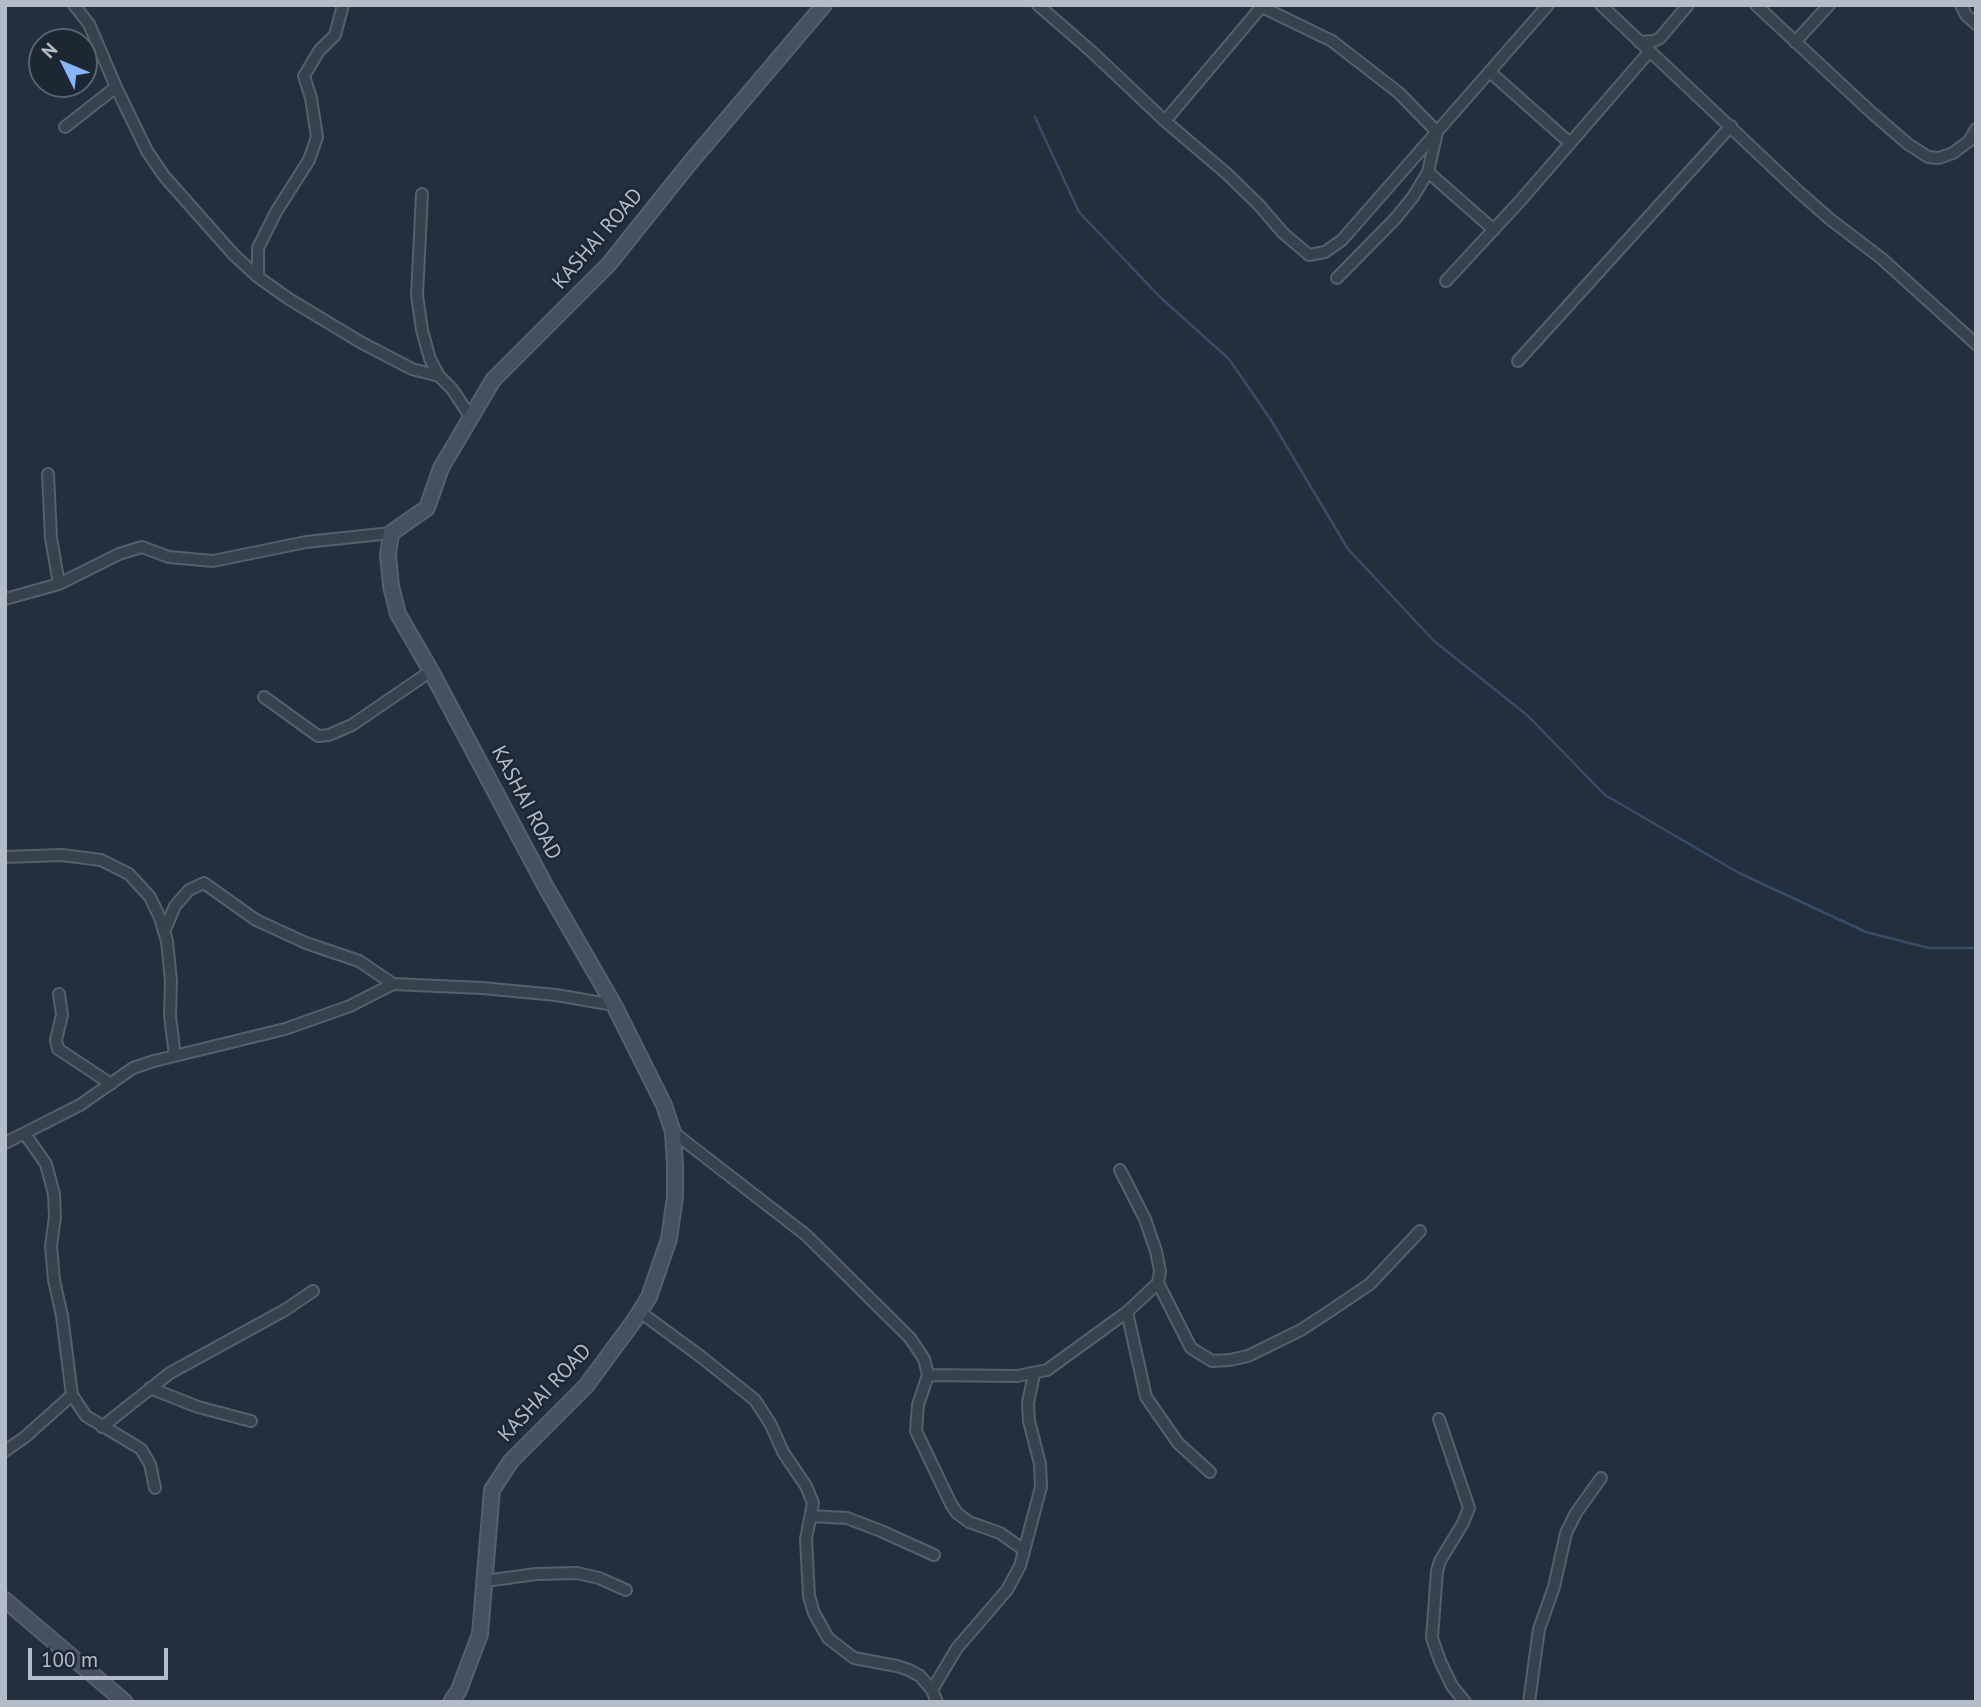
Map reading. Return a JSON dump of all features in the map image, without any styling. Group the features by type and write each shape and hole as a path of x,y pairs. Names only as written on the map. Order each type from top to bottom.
{"street":[{"path":"74,5 89,24 147,151 164,176 234,255 258,277 289,299 374,350 412,369 439,376"},
{"path":"258,277 258,248 276,212 309,160 317,137 311,98 304,76 319,51 335,35 343,5"},
{"name":"KASHAI ROAD","path":"452,1702 480,1634 492,1490 511,1461 586,1387 640,1312 662,1264 669,1239 676,1198 673,1132 664,1105 614,1004 547,889 432,671 398,614 391,586 388,555 391,533 427,508 441,468 493,380 609,264 824,5"},
{"path":"1038,5 1226,173 1283,233 1309,255 1325,252 1342,240 1548,5"},
{"path":"1601,5 1799,192 1881,258 1976,344"},
{"path":"1639,41 1654,41 1660,38 1688,5"},
{"path":"1756,5 1908,144 1928,158 1940,158 1953,153 1969,141 1976,129"},
{"path":"1796,42 1829,5"},
{"path":"1961,5 1966,15 1976,24"},
{"path":"1165,121 1262,6 1332,41 1399,93 1437,132"},
{"path":"1446,281 1650,51"},
{"path":"1490,72 1570,143"},
{"path":"65,127 116,87"},
{"path":"1518,361 1731,126"},
{"path":"1337,278 1413,197 1428,172 1437,132"},
{"path":"1428,172 1494,230"},
{"path":"422,194 417,295 427,349 439,376 452,389 470,416"},
{"path":"48,474 51,538 59,584"},
{"path":"5,599 59,584 112,557 142,547 169,557 213,561 306,542 391,533"},
{"path":"264,697 318,736 329,735 352,725 432,671"},
{"path":"5,857 62,855 102,860 129,874 150,897 164,932 175,1056"},
{"path":"164,932 175,906 189,890 204,883 256,920 306,943 359,961 393,984"},
{"path":"5,1143 80,1105 133,1068 285,1029 350,1006 393,984 482,988 614,1004"},
{"path":"59,994 62,1016 56,1040 58,1049 111,1084"},
{"path":"673,1132 806,1235 910,1338 924,1359 928,1375 918,1405 916,1431 951,1504 957,1513 969,1522 1000,1533 1024,1550"},
{"path":"26,1134 47,1164 54,1194 55,1217 51,1247 72,1395 86,1416 141,1448 150,1464 155,1488"},
{"path":"1120,1170 1156,1251 1160,1271 1158,1283 1191,1348 1212,1361 1248,1356 1301,1331 1370,1284 1420,1231"},
{"path":"928,1375 1034,1374 1047,1370 1127,1312 1158,1283"},
{"path":"102,1427 170,1373 285,1310 313,1291"},
{"path":"640,1312 755,1400 771,1425 783,1452 811,1495 813,1503 806,1539 809,1596 822,1629 854,1658 897,1665 919,1676 932,1690 937,1702"},
{"path":"1127,1312 1146,1397 1178,1443 1210,1472"},
{"path":"932,1690 957,1648 1007,1590 1020,1566 1041,1487 1040,1464 1028,1412 1029,1387 1034,1374"},
{"path":"150,1388 198,1407 251,1421"},
{"path":"5,1451 72,1395"},
{"path":"1439,1419 1469,1508 1464,1523 1440,1561 1437,1571 1432,1637 1452,1686 1465,1702"},
{"path":"1529,1702 1541,1619 1554,1587 1566,1532 1601,1478"},
{"path":"811,1516 847,1518 934,1555"},
{"path":"485,1581 536,1574 577,1573 599,1578 626,1590"},
{"path":"5,1600 125,1702"}],"waterway":[{"path":"1035,117 1079,212 1160,297 1229,359 1271,420 1348,549 1434,641 1527,715 1605,795 1739,873 1866,932 1929,948 1976,948"}]}
